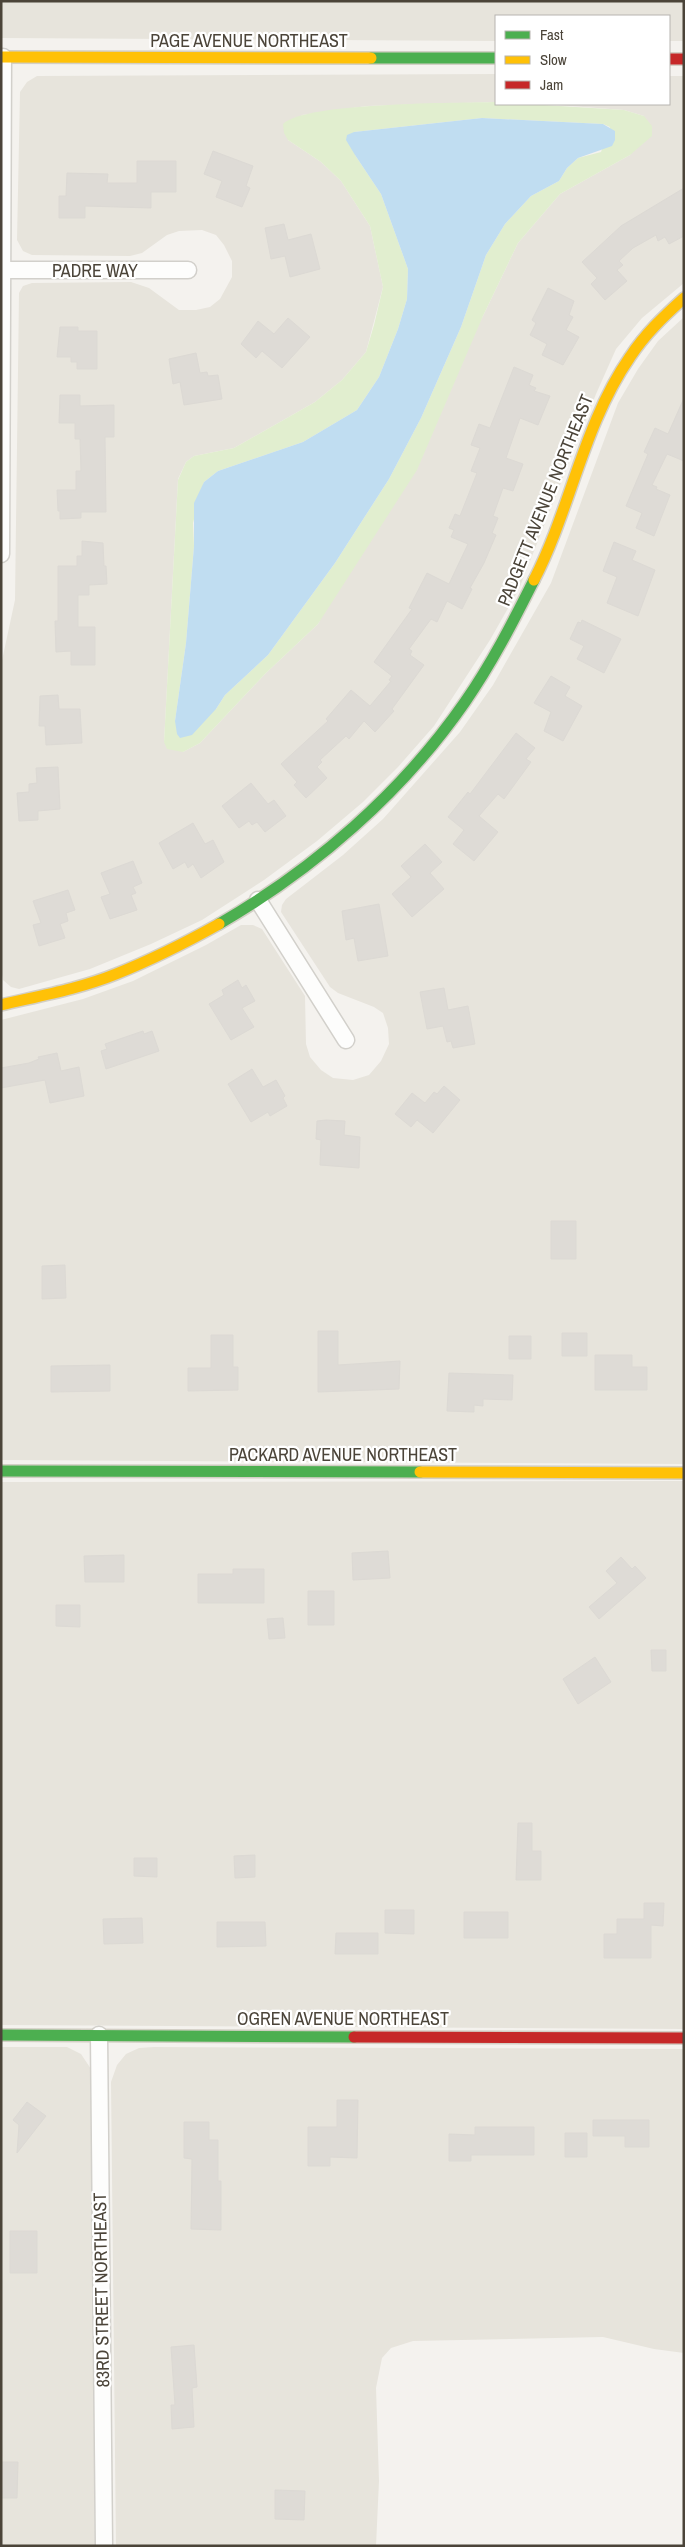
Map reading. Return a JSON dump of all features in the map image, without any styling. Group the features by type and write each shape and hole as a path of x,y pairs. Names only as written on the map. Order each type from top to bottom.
{"street":[{"name":"PAGE AVENUE NORTHEAST","path":"2,57 495,58"},
{"path":"1,554 2,57"},
{"path":"670,59 684,59"},
{"name":"PADRE WAY","path":"2,270 188,270"},
{"name":"PADGETT AVENUE NORTHEAST","path":"1,1005 68,989 114,975 166,953 210,930 305,868 369,814 423,756 461,709 493,660 538,575 600,409 616,375 641,340 670,309 684,298"},
{"path":"258,900 346,1040"},
{"name":"PACKARD AVENUE NORTHEAST","path":"1,1471 684,1473"},
{"name":"83RD STREET NORTHEAST","path":"99,2034 104,2546"},
{"name":"OGREN AVENUE NORTHEAST","path":"1,2035 684,2038"}],"shaded area":[{"path":"1,1 684,1 684,41 670,41 670,15 495,15 495,41 1,38"},
{"path":"495,74 495,102 367,106 302,115 288,140 321,162 341,181 370,226 383,287 366,352 342,380 315,402 234,448 194,456 186,462 178,479 164,742 183,752 200,743 265,674 318,624 483,316 518,243 560,194 630,155 644,116 624,110 556,105 670,105 670,76 684,76 684,283 642,318 616,349 596,394 519,589 490,640 434,726 398,767 363,802 317,841 264,880 202,920 151,944 90,969 19,989 11,987 3,980 1,969 1,665 15,600 19,293 23,286 32,283 131,282 149,288 179,310 196,310 210,307 220,299 232,277 232,261 224,245 216,235 202,230 179,231 167,235 142,253 130,256 32,255 23,251 17,240 20,92 27,82 37,76"},
{"path":"684,317 684,1464 1,1460 1,1020 83,999 133,981 206,945 241,925 253,925 262,929 305,996 306,1044 310,1057 321,1070 333,1078 353,1080 369,1075 381,1061 389,1044 388,1028 383,1013 374,1007 338,993 330,987 281,912 282,905 286,899 343,855 383,819 460,732 493,685 551,583 618,403 638,369 658,341"},
{"path":"684,1481 684,2029 1,2025 1,1482"},
{"path":"1,2047 67,2047 81,2054 91,2069 95,2546 1,2546"},
{"path":"139,2048 684,2049 684,2353 654,2349 603,2337 413,2341 391,2348 382,2358 376,2388 379,2481 376,2546 116,2546 111,2082 117,2065 126,2054"}],"green space":[{"path":"495,102 495,105 544,105 624,110 644,116 652,126 652,136 630,155 560,194 518,243 483,316 417,470 318,624 265,674 200,743 183,752 167,749 164,742 178,480 186,462 194,456 234,448 315,402 342,380 366,352 383,287 370,226 341,181 321,162 288,140 284,133 283,124 297,117 320,111 418,104","holes":["482,118 603,124 610,127 601,152 578,158 567,168 559,181 531,196 505,224 486,255 461,327 421,418 389,479 335,563 268,655 225,695 216,709 175,721 186,643 194,546 193,523 204,482 218,471 303,442 357,410 379,377 398,329 407,299 408,269 381,194 355,155 354,132"]}],"water":[{"path":"482,118 603,124 615,131 615,140 612,146 578,158 567,168 559,181 531,196 505,224 486,255 461,327 421,418 389,479 335,563 268,655 225,695 216,709 192,735 180,738 177,734 175,721 186,643 194,546 194,503 204,482 218,471 303,442 357,410 379,377 398,329 407,299 408,269 381,194 346,140 347,135 354,132"}],"building":[{"path":"213,151 253,166 246,186 250,188 242,207 216,197 222,181 204,174"},
{"path":"137,161 176,161 176,192 151,192 151,208 85,206 85,218 59,218 59,196 66,196 67,173 108,174 107,183 137,183"},
{"path":"684,188 684,236 669,244 665,237 658,241 656,235 633,248 619,261 623,265 617,270 627,281 605,300 591,284 597,278 582,262 621,226"},
{"path":"284,224 288,240 311,234 320,269 290,277 285,256 271,259 265,228"},
{"path":"548,288 574,301 569,315 573,317 566,330 579,337 563,365 542,355 547,344 530,335 536,323 532,320"},
{"path":"288,318 310,337 282,368 262,351 256,358 241,344 258,321 274,334"},
{"path":"60,327 78,327 78,331 97,331 97,369 77,369 77,362 71,362 71,357 57,357"},
{"path":"196,353 200,373 207,372 208,376 218,375 222,399 184,405 180,382 173,384 169,359"},
{"path":"514,367 533,375 529,385 536,388 534,391 550,396 538,425 520,418 506,458 523,464 513,491 503,488 493,516 498,518 492,533 496,535 484,563 470,588 472,589 462,609 447,601 437,622 431,619 409,649 412,651 410,655 424,665 392,709 394,711 375,732 364,721 349,739 346,736 320,760 322,762 317,767 327,778 306,798 294,785 297,782 281,764 328,721 326,719 351,690 370,706 391,681 389,680 392,676 374,662 412,609 409,608 427,573 449,584 468,544 451,537 454,530 449,528 455,514 460,516 477,473 471,471 480,448 471,445 479,424 490,428"},
{"path":"60,395 80,395 80,406 114,405 114,437 105,437 106,512 81,512 81,518 60,519 57,490 76,490 76,471 81,471 80,439 75,439 75,423 59,423"},
{"path":"684,398 684,461 667,454 652,485 657,487 656,489 670,495 654,536 636,528 642,513 626,506 648,454 644,452 655,428 668,434"},
{"path":"82,541 103,543 104,566 106,566 107,584 89,585 89,595 78,595 78,627 95,627 95,665 71,665 71,651 56,652 55,621 58,621 58,566 77,566 77,556 82,556"},
{"path":"614,542 636,551 632,560 655,570 638,616 607,603 617,577 603,571"},
{"path":"582,620 621,639 604,673 577,659 584,646 570,639 578,622 581,623"},
{"path":"551,676 570,687 565,696 582,706 563,741 544,731 551,712 534,703"},
{"path":"58,695 59,709 80,709 82,743 46,745 45,726 39,726 40,696"},
{"path":"516,733 535,748 526,759 531,762 504,799 498,794 479,816 498,832 474,861 453,844 464,830 448,817 468,792 470,794"},
{"path":"58,767 60,809 38,811 38,820 19,821 17,793 29,792 29,784 37,783 36,768"},
{"path":"251,783 268,804 274,800 286,816 265,832 257,822 252,825 249,821 239,828 222,806"},
{"path":"193,823 205,844 213,840 224,862 201,878 193,864 188,868 185,862 173,869 159,843"},
{"path":"425,844 442,862 430,873 444,889 412,917 392,894 411,877 401,866"},
{"path":"133,861 142,883 133,887 136,893 131,895 137,910 110,919 101,897 110,894 101,873"},
{"path":"68,890 75,910 66,913 68,921 60,924 65,938 39,946 33,925 41,923 33,901"},
{"path":"379,904 388,956 358,961 354,938 346,940 342,911"},
{"path":"238,980 242,988 246,985 255,1001 242,1008 254,1027 231,1040 209,1004 224,995 222,990"},
{"path":"444,988 448,1010 468,1006 475,1044 453,1048 451,1041 447,1042 443,1026 427,1029 420,992"},
{"path":"143,1031 144,1034 152,1031 159,1051 106,1069 101,1051 107,1049 105,1044"},
{"path":"57,1053 61,1071 79,1067 84,1096 50,1103 45,1080 1,1088 1,1068 29,1063 39,1059 38,1057"},
{"path":"252,1069 263,1087 276,1080 285,1096 283,1098 287,1106 270,1116 268,1112 251,1122 228,1084"},
{"path":"444,1086 460,1100 433,1133 417,1120 411,1127 395,1114 412,1093 425,1103 434,1092 437,1094"},
{"path":"317,1121 345,1121 344,1135 360,1137 359,1168 320,1165 321,1140 316,1139"},
{"path":"551,1221 576,1221 576,1259 551,1259"},
{"path":"65,1265 66,1298 42,1299 42,1266"},
{"path":"318,1331 338,1331 338,1365 400,1361 399,1389 318,1392"},
{"path":"562,1333 587,1333 587,1356 562,1356"},
{"path":"211,1335 233,1335 233,1367 238,1367 238,1390 188,1391 188,1368 211,1368"},
{"path":"509,1336 531,1336 531,1359 509,1359"},
{"path":"595,1355 632,1355 632,1367 647,1367 647,1390 595,1390"},
{"path":"110,1365 110,1391 51,1392 51,1366"},
{"path":"449,1373 513,1375 512,1400 483,1399 483,1406 474,1405 474,1412 447,1411"},
{"path":"388,1551 390,1578 353,1580 352,1553"},
{"path":"124,1555 124,1582 85,1582 84,1556"},
{"path":"621,1557 632,1569 635,1566 646,1578 599,1619 589,1607 617,1583 606,1571"},
{"path":"233,1569 264,1569 264,1603 198,1603 198,1574 233,1574"},
{"path":"308,1591 334,1591 334,1625 308,1625"},
{"path":"56,1605 80,1605 80,1627 56,1626"},
{"path":"283,1618 285,1638 269,1639 267,1619"},
{"path":"651,1650 666,1650 666,1671 652,1671"},
{"path":"595,1657 611,1682 578,1704 563,1679"},
{"path":"518,1823 532,1823 532,1851 541,1851 541,1880 516,1880"},
{"path":"255,1855 255,1877 235,1878 234,1856"},
{"path":"134,1858 157,1858 157,1877 134,1876"},
{"path":"644,1903 664,1903 663,1926 651,1925 651,1958 604,1958 604,1934 617,1934 617,1919 644,1919"},
{"path":"385,1910 414,1910 414,1934 385,1933"},
{"path":"464,1912 508,1912 508,1938 464,1938"},
{"path":"142,1918 143,1943 104,1944 103,1919"},
{"path":"217,1922 265,1922 266,1946 217,1947"},
{"path":"336,1933 378,1933 378,1954 335,1954"},
{"path":"337,2100 358,2100 357,2158 330,2157 330,2166 308,2166 308,2127 337,2127"},
{"path":"27,2102 46,2116 17,2153 19,2125 13,2120"},
{"path":"593,2120 649,2120 649,2147 625,2147 625,2136 593,2136"},
{"path":"184,2122 209,2122 209,2140 218,2140 218,2181 221,2181 221,2230 191,2229 192,2159 184,2158"},
{"path":"475,2127 534,2127 534,2155 471,2155 471,2161 449,2161 449,2134 475,2135"},
{"path":"565,2133 587,2133 587,2157 565,2157"},
{"path":"10,2231 37,2231 37,2273 10,2273"},
{"path":"194,2345 197,2387 192,2388 194,2427 172,2429 171,2405 175,2405 171,2347"},
{"path":"1,2462 18,2462 17,2498 1,2498"},
{"path":"275,2490 305,2491 304,2520 275,2519"}],"traffic: fast":[{"path":"371,58 495,58"},
{"path":"219,924 289,879 322,854 385,798 440,735 465,702 502,642 534,580"},
{"path":"1,1471 420,1472"},
{"path":"1,2035 354,2037"}],"traffic: slow":[{"path":"1,57 371,58"},
{"path":"534,580 547,553 600,410 614,383 642,341 684,298"},
{"path":"1,1005 88,984 129,969 219,924"},
{"path":"420,1472 684,1473"}],"traffic: jam":[{"path":"670,59 684,59"},
{"path":"354,2037 684,2038"}]}
